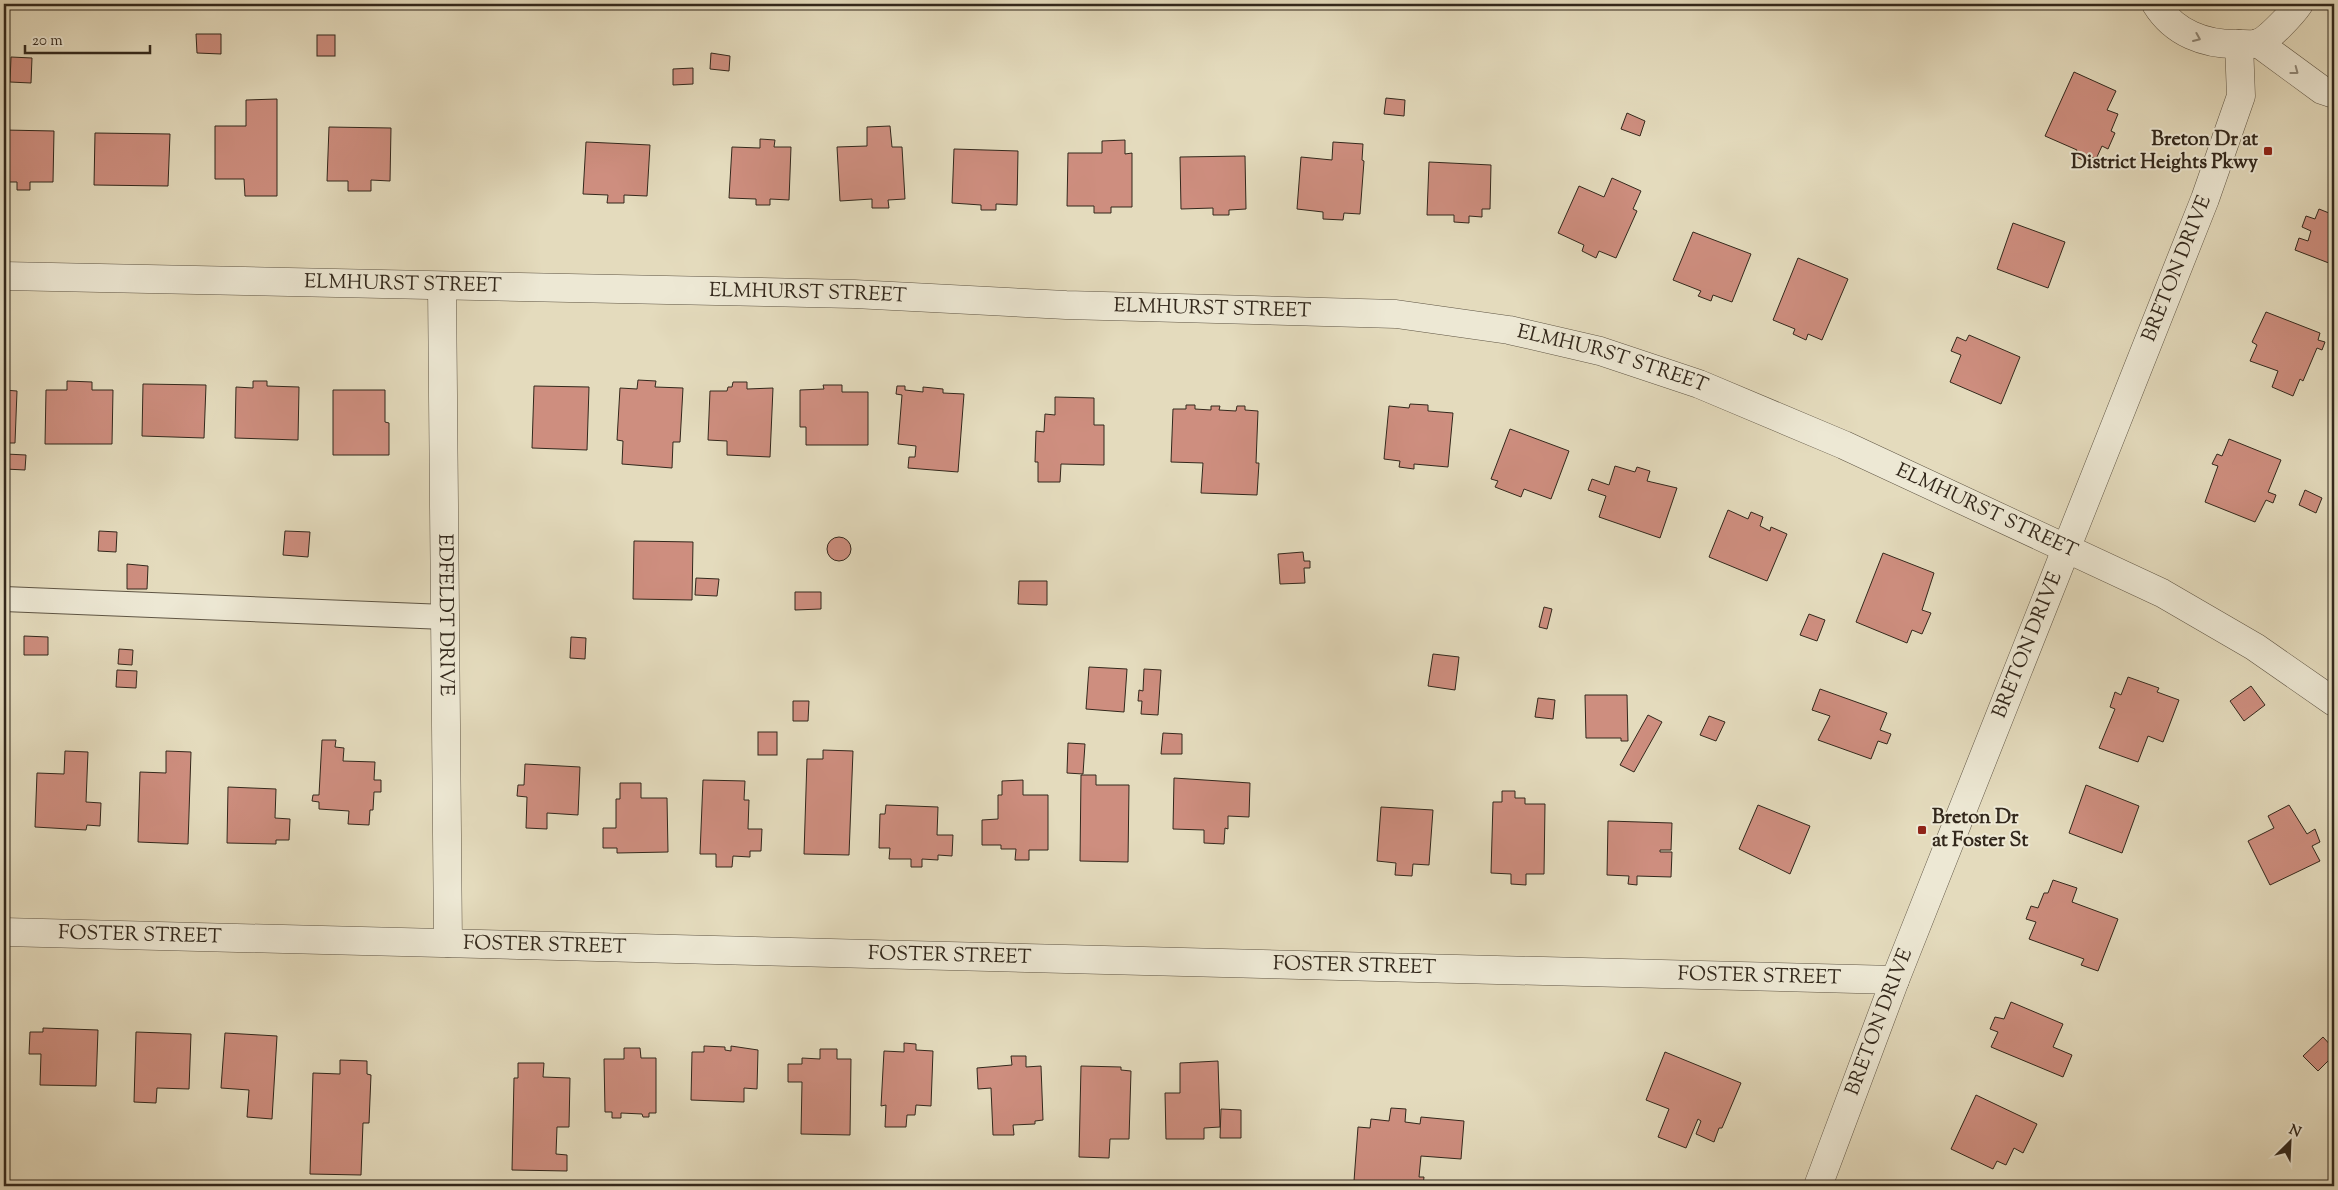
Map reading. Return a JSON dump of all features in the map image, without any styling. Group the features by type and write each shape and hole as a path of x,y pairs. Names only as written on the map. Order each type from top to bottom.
{"street":[{"path":"2249,44 2292,15 2299,4"},
{"path":"2154,7 2181,30 2203,40 2227,44 2249,44 2322,90 2334,94"},
{"name":"BRETON DRIVE","path":"1818,1186 1896,980 2205,199 2241,96 2249,44"},
{"name":"ELMHURST STREET","path":"4,276 854,294 1066,305 1396,314 1509,330 1600,351 1699,384 1844,445 2162,593 2256,647 2334,702"},
{"name":"EDFELDT DRIVE","path":"442,286 448,943"},
{"name":"FOSTER STREET","path":"4,932 1896,980"}],"lane":[{"path":"4,599 445,617"}],"building":[{"path":"196,34 221,34 221,54 197,53"},
{"path":"317,35 335,35 335,56 317,56"},
{"path":"711,53 730,56 729,71 710,69"},
{"path":"11,57 32,58 31,83 10,82"},
{"path":"693,68 693,84 673,85 673,69"},
{"path":"2074,72 2116,91 2107,110 2118,114 2111,131 2115,133 2108,149 2102,146 2096,159 2087,155 2085,161 2074,156 2077,150 2045,136"},
{"path":"1386,98 1405,100 1404,116 1384,114"},
{"path":"277,99 277,196 245,196 244,179 215,179 215,126 246,126 246,100"},
{"path":"1627,113 1645,121 1640,136 1621,129"},
{"path":"890,126 892,147 902,147 905,199 888,200 889,208 872,208 872,199 840,201 837,147 867,146 867,127"},
{"path":"329,127 391,128 390,181 371,180 371,191 348,191 348,181 327,181"},
{"path":"4,130 54,131 53,182 30,182 30,190 17,190 17,182 4,182"},
{"path":"95,133 170,134 168,186 94,185"},
{"path":"760,139 775,140 774,147 791,147 789,200 770,199 770,205 756,205 756,199 729,198 732,147 760,148"},
{"path":"1125,140 1125,154 1132,153 1132,207 1111,207 1111,213 1094,213 1094,206 1067,206 1068,153 1102,153 1102,141"},
{"path":"586,142 650,145 647,196 624,195 624,203 607,203 608,195 583,194"},
{"path":"1333,142 1363,144 1362,160 1364,161 1360,214 1344,213 1343,220 1323,219 1323,212 1297,209 1301,157 1332,160"},
{"path":"954,149 1018,151 1017,205 996,204 996,210 981,210 981,205 952,203"},
{"path":"1245,156 1246,209 1229,210 1229,215 1213,215 1213,208 1181,209 1180,157"},
{"path":"1429,162 1491,165 1490,209 1482,209 1482,217 1469,216 1469,223 1454,222 1454,215 1427,215"},
{"path":"1612,178 1641,191 1633,209 1637,211 1616,258 1599,251 1596,258 1582,251 1584,245 1558,233 1579,186 1604,197"},
{"path":"2319,209 2334,215 2334,265 2295,250 2299,238 2308,241 2311,231 2302,227 2306,216 2315,219"},
{"path":"2013,223 2065,242 2048,288 1997,269"},
{"path":"1693,232 1751,254 1732,302 1713,295 1711,301 1698,296 1701,291 1673,280"},
{"path":"1798,258 1848,279 1822,340 1808,334 1806,340 1793,334 1795,329 1773,320"},
{"path":"2266,312 2320,333 2318,340 2325,342 2322,350 2317,348 2303,381 2300,379 2293,396 2272,387 2278,371 2250,361 2257,345 2252,342"},
{"path":"1969,335 2020,357 2001,404 1950,382 1961,355 1951,351 1957,337 1966,341"},
{"path":"638,380 656,381 655,387 683,388 680,442 673,442 672,468 622,464 623,441 617,440 620,388 637,389"},
{"path":"67,381 92,382 92,390 113,390 112,444 45,444 46,390 67,390"},
{"path":"253,381 267,381 267,386 299,387 298,440 235,438 236,387 253,388"},
{"path":"733,382 747,382 747,389 773,388 770,457 727,455 727,441 708,440 710,391 727,391 728,387 732,387"},
{"path":"143,384 206,385 204,438 142,436"},
{"path":"823,385 842,385 842,392 868,392 868,445 806,445 806,427 800,427 800,390 824,389"},
{"path":"534,386 589,387 587,450 532,448"},
{"path":"897,386 905,386 905,390 923,392 923,387 943,389 943,393 964,394 958,472 908,468 909,457 915,457 916,446 898,444 902,395 896,394"},
{"path":"4,390 17,391 15,443 4,443"},
{"path":"333,390 385,390 385,422 389,423 389,455 333,455"},
{"path":"1055,397 1094,398 1094,425 1104,425 1104,465 1061,464 1060,482 1038,482 1038,462 1035,462 1036,431 1044,432 1045,414 1055,415"},
{"path":"1410,404 1428,405 1428,411 1453,413 1448,467 1414,464 1414,469 1399,467 1400,461 1384,459 1389,406 1409,408"},
{"path":"1186,405 1195,405 1195,409 1211,410 1211,406 1220,406 1219,410 1236,411 1237,406 1245,406 1245,410 1258,411 1256,463 1259,463 1257,495 1201,493 1203,463 1171,462 1173,409 1186,409"},
{"path":"1510,429 1569,451 1551,499 1524,489 1521,497 1495,487 1498,481 1491,479"},
{"path":"2229,439 2281,460 2268,492 2276,495 2273,503 2266,500 2255,522 2205,502 2218,466 2212,464 2217,454 2222,456"},
{"path":"6,454 26,455 25,470 5,469"},
{"path":"1615,466 1635,472 1637,467 1650,471 1647,481 1677,488 1660,538 1599,517 1606,496 1588,490 1592,479 1609,485"},
{"path":"2305,490 2322,498 2316,513 2299,505"},
{"path":"1728,510 1748,519 1751,512 1763,517 1760,526 1770,531 1771,527 1787,534 1767,581 1709,557"},
{"path":"99,531 117,532 116,552 98,551"},
{"path":"285,531 310,532 308,557 283,555"},
{"path":"839,537 844,538 850,544 850,554 844,560 839,561 834,560 828,554 827,549 828,544 834,538"},
{"path":"634,541 693,542 692,600 633,599"},
{"path":"1303,552 1304,561 1310,561 1310,568 1304,568 1305,583 1280,584 1278,554"},
{"path":"1883,553 1934,573 1922,610 1931,613 1922,634 1912,630 1907,643 1856,622"},
{"path":"127,564 148,566 147,589 127,589"},
{"path":"696,578 719,579 717,596 695,595"},
{"path":"1019,581 1047,581 1047,605 1018,604"},
{"path":"795,592 821,592 821,609 795,610"},
{"path":"1544,607 1552,609 1547,629 1539,627"},
{"path":"1809,614 1825,620 1817,641 1800,635"},
{"path":"24,636 48,637 48,655 24,655"},
{"path":"571,637 586,638 585,659 570,658"},
{"path":"119,649 133,650 132,665 118,664"},
{"path":"1433,654 1459,657 1455,690 1428,686"},
{"path":"1089,667 1127,669 1124,712 1086,709"},
{"path":"1144,669 1161,670 1158,715 1141,714 1142,701 1138,701 1139,690 1143,691"},
{"path":"117,670 137,671 136,688 116,687"},
{"path":"2128,677 2159,688 2157,692 2179,700 2163,742 2148,736 2138,762 2099,748 2115,709 2110,707 2115,692 2121,695"},
{"path":"2251,686 2265,705 2244,721 2230,701"},
{"path":"1820,689 1887,713 1880,730 1891,734 1887,744 1878,741 1871,759 1818,740 1830,716 1812,710"},
{"path":"1585,695 1627,695 1628,741 1621,741 1621,738 1586,738"},
{"path":"1538,698 1555,700 1553,719 1535,717"},
{"path":"793,701 809,701 808,721 793,721"},
{"path":"1648,715 1662,722 1634,772 1620,765"},
{"path":"1709,716 1725,722 1716,741 1700,735"},
{"path":"758,732 777,732 777,755 758,755"},
{"path":"1163,733 1182,734 1182,754 1161,754"},
{"path":"322,740 336,740 335,747 344,748 343,761 375,762 374,780 381,780 381,792 374,792 373,810 370,810 369,825 348,824 349,811 319,809 319,802 312,801 313,795 319,795"},
{"path":"1068,743 1085,744 1083,774 1067,773"},
{"path":"823,750 853,751 849,855 804,854 807,759 823,759"},
{"path":"65,751 88,752 86,802 101,803 100,826 87,825 86,830 35,827 37,773 64,774"},
{"path":"166,751 191,752 188,844 138,842 140,772 166,773"},
{"path":"525,764 580,767 578,815 547,813 547,829 526,828 527,797 517,796 518,785 524,785"},
{"path":"1081,775 1096,775 1096,785 1129,785 1128,862 1080,861"},
{"path":"1174,778 1250,783 1249,817 1228,816 1228,829 1225,828 1224,844 1204,843 1204,830 1173,829"},
{"path":"703,780 745,781 744,800 749,800 748,829 762,829 761,851 750,851 750,857 733,856 732,867 716,867 716,854 700,854"},
{"path":"1023,780 1023,795 1048,795 1048,850 1029,850 1029,860 1015,860 1016,849 1001,849 1001,845 982,845 982,820 998,819 998,795 1002,795 1002,781"},
{"path":"620,783 641,783 641,798 667,798 668,852 617,853 617,848 603,848 603,828 616,828 616,799 620,799"},
{"path":"2086,785 2139,806 2122,853 2069,833"},
{"path":"228,787 276,789 275,818 290,819 289,840 276,840 276,844 227,843"},
{"path":"1502,791 1515,791 1515,798 1525,798 1525,804 1545,804 1544,874 1526,874 1526,885 1511,884 1511,874 1491,873 1493,802 1502,802"},
{"path":"886,805 938,807 937,835 953,835 952,856 938,855 938,860 922,859 922,867 911,867 911,859 889,859 890,848 879,848 880,814 885,814"},
{"path":"1758,805 1810,826 1790,874 1739,849"},
{"path":"2289,805 2307,834 2315,829 2320,842 2312,846 2320,861 2270,885 2248,841 2274,828 2268,816"},
{"path":"1381,807 1433,810 1429,865 1413,864 1412,876 1395,875 1396,863 1377,861"},
{"path":"4,813 7,813 7,841 4,841"},
{"path":"1608,821 1672,823 1671,850 1660,850 1660,852 1672,852 1671,877 1637,876 1637,885 1628,884 1629,876 1607,875"},
{"path":"2053,880 2077,888 2072,902 2118,919 2098,971 2081,965 2084,959 2029,939 2036,922 2026,919 2031,906 2038,908 2044,893 2048,893"},
{"path":"2011,1002 2063,1024 2053,1047 2072,1055 2063,1077 1991,1047 1998,1032 1990,1029 1995,1017 2004,1019"},
{"path":"43,1028 98,1030 96,1086 40,1085 41,1054 29,1054 30,1032 43,1032"},
{"path":"136,1032 191,1034 189,1089 157,1088 156,1103 134,1102"},
{"path":"225,1033 277,1036 272,1119 247,1117 249,1090 221,1088"},
{"path":"2323,1037 2334,1049 2334,1055 2318,1071 2303,1056"},
{"path":"904,1043 916,1044 916,1050 933,1051 931,1106 916,1105 915,1115 907,1115 906,1127 885,1127 886,1105 881,1106 884,1051 904,1052"},
{"path":"704,1046 725,1047 725,1050 731,1051 731,1046 758,1050 757,1089 744,1088 744,1102 691,1100 692,1052 704,1052"},
{"path":"624,1048 640,1048 641,1058 656,1058 656,1113 649,1113 649,1117 643,1117 642,1114 621,1113 621,1118 612,1118 612,1112 605,1112 604,1059 624,1059"},
{"path":"820,1049 837,1049 837,1059 851,1059 850,1135 801,1134 802,1082 788,1082 788,1064 802,1064 802,1058 820,1059"},
{"path":"1665,1052 1741,1083 1714,1142 1696,1134 1701,1121 1698,1119 1686,1148 1658,1137 1669,1109 1646,1100"},
{"path":"1011,1056 1026,1056 1026,1067 1041,1066 1043,1120 1035,1121 1035,1124 1013,1125 1014,1135 993,1135 991,1088 978,1089 977,1068 1012,1065"},
{"path":"340,1060 367,1061 367,1074 371,1075 369,1123 363,1123 361,1175 310,1174 313,1073 340,1074"},
{"path":"1218,1061 1220,1127 1204,1128 1204,1139 1166,1139 1165,1093 1180,1093 1180,1063"},
{"path":"518,1063 544,1063 543,1077 570,1078 569,1127 557,1127 556,1154 567,1155 567,1171 512,1170 514,1078 518,1078"},
{"path":"1081,1066 1121,1067 1121,1070 1131,1071 1129,1139 1110,1139 1109,1158 1079,1157"},
{"path":"1976,1095 2037,1124 2023,1153 2014,1148 2006,1165 1997,1161 1993,1169 1951,1149"},
{"path":"1391,1108 1406,1109 1405,1122 1420,1124 1421,1117 1464,1121 1461,1159 1421,1156 1419,1177 1424,1177 1423,1186 1369,1186 1369,1182 1354,1181 1358,1127 1370,1128 1371,1119 1389,1121"},
{"path":"1221,1109 1241,1110 1241,1138 1220,1138"}],"place":[{"name":"Breton Dr at District Heights Pkwy","path":"2268,151"},
{"name":"Breton Dr at Foster St","path":"1922,830"}]}
